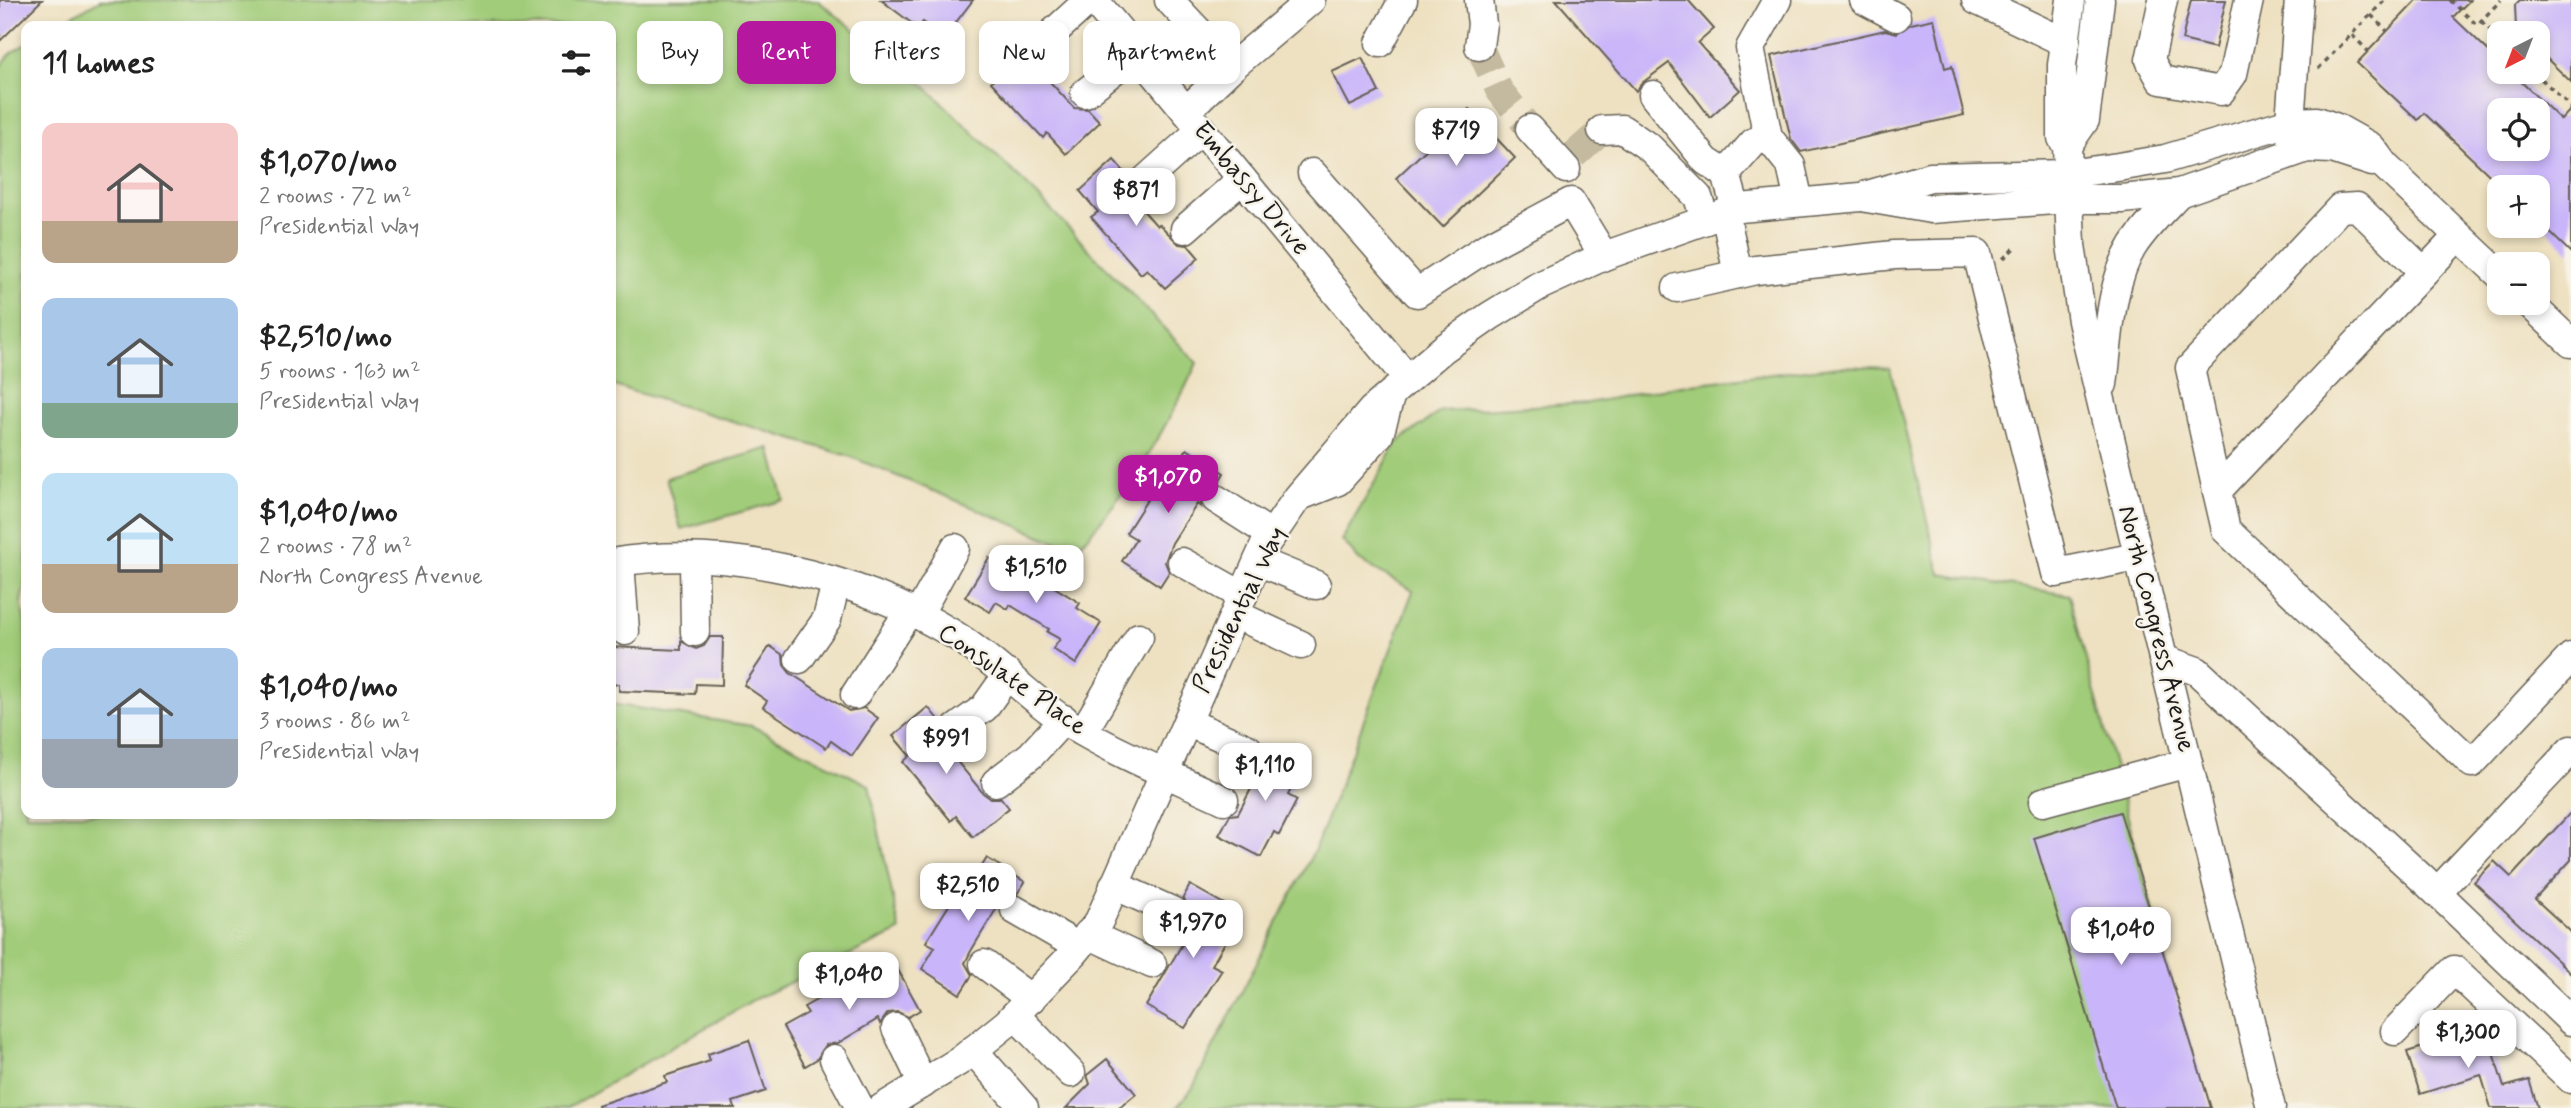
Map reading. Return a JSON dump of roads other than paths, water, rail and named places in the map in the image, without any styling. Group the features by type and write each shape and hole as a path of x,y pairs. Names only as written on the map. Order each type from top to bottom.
{"street":[{"path":"1067,21 1091,0"},
{"name":"Embassy Drive","path":"1091,0 1110,21"},
{"path":"1169,0 1189,21"},
{"path":"1240,60 1311,0"},
{"path":"1380,43 1403,0"},
{"path":"1479,0 1482,24 1479,46"},
{"path":"1777,0 1750,48 1768,137 1791,166 1799,202"},
{"path":"1864,0 1896,17"},
{"path":"1976,0 2066,43"},
{"name":"North Congress Avenue","path":"2071,0 2062,65 2062,138 2067,146 2071,244 2082,321 2271,1108"},
{"path":"2067,146 2085,120 2100,0"},
{"path":"2163,0 2150,60 2161,80 2221,91 2233,74 2249,0"},
{"path":"2176,0 2165,55 2168,64 2179,72 2210,78 2223,70 2236,0"},
{"path":"2294,152 2290,122 2299,0"},
{"path":"1085,93 1096,84"},
{"name":"Embassy Drive","path":"1164,84 1242,179 1399,385"},
{"path":"1142,183 1220,84"},
{"path":"1653,95 1706,161 1726,174"},
{"path":"2068,187 2290,122 2317,121 2337,128 2371,147 2385,166 2487,263"},
{"path":"1530,129 1570,162 1571,202 1604,256"},
{"path":"1602,130 1622,129 1650,148 1698,197 1722,214"},
{"path":"1738,274 1722,214 1726,174 1754,142 1768,137"},
{"path":"2068,187 2122,199 2179,192 2307,148 2332,149 2385,166"},
{"path":"1312,173 1417,293 1487,247 1571,202"},
{"name":"Presidential Way","path":"887,1107 973,1050 1023,1007 1099,921 1258,561 1298,497 1310,463 1363,404 1399,385 1490,316 1539,286 1604,256 1722,214 1799,202 1861,197 1930,177 2068,187"},
{"path":"1185,229 1242,179"},
{"path":"2101,401 2117,283 2131,249 2150,222 2179,192"},
{"path":"2424,272 2357,207 2340,208 2190,368 2226,530 2472,763 2571,657"},
{"path":"2217,491 2458,236"},
{"path":"1677,288 1738,274 1894,255 1978,253 2056,573 2137,557"},
{"path":"2542,315 2571,343"},
{"path":"1216,499 1272,535"},
{"path":"855,695 956,548"},
{"path":"694,559 695,632"},
{"name":"Consulate Place","path":"616,562 694,559 768,566 836,583 913,613 954,635 1073,725 1224,800"},
{"path":"1258,561 1315,585"},
{"path":"1182,562 1238,605 1301,645"},
{"path":"616,569 625,631"},
{"path":"799,659 827,619 836,583"},
{"path":"996,782 1073,725 1139,637"},
{"path":"2164,659 2197,671 2437,892 2571,1021"},
{"path":"954,730 984,708 1008,674"},
{"path":"1187,722 1248,749"},
{"path":"2437,892 2571,750"},
{"path":"2043,802 2188,763"},
{"path":"1114,885 1174,912"},
{"path":"1016,910 1084,941 1152,964"},
{"path":"984,964 1023,1007 1070,1073"},
{"path":"2395,1031 2454,970 2571,1079"},
{"path":"897,1028 923,1084"},
{"path":"973,1050 1024,1108"},
{"path":"834,1059 860,1108"}],"tunnel":[{"path":"1479,46 1499,90 1530,129"},
{"path":"1574,155 1602,130"}]}
